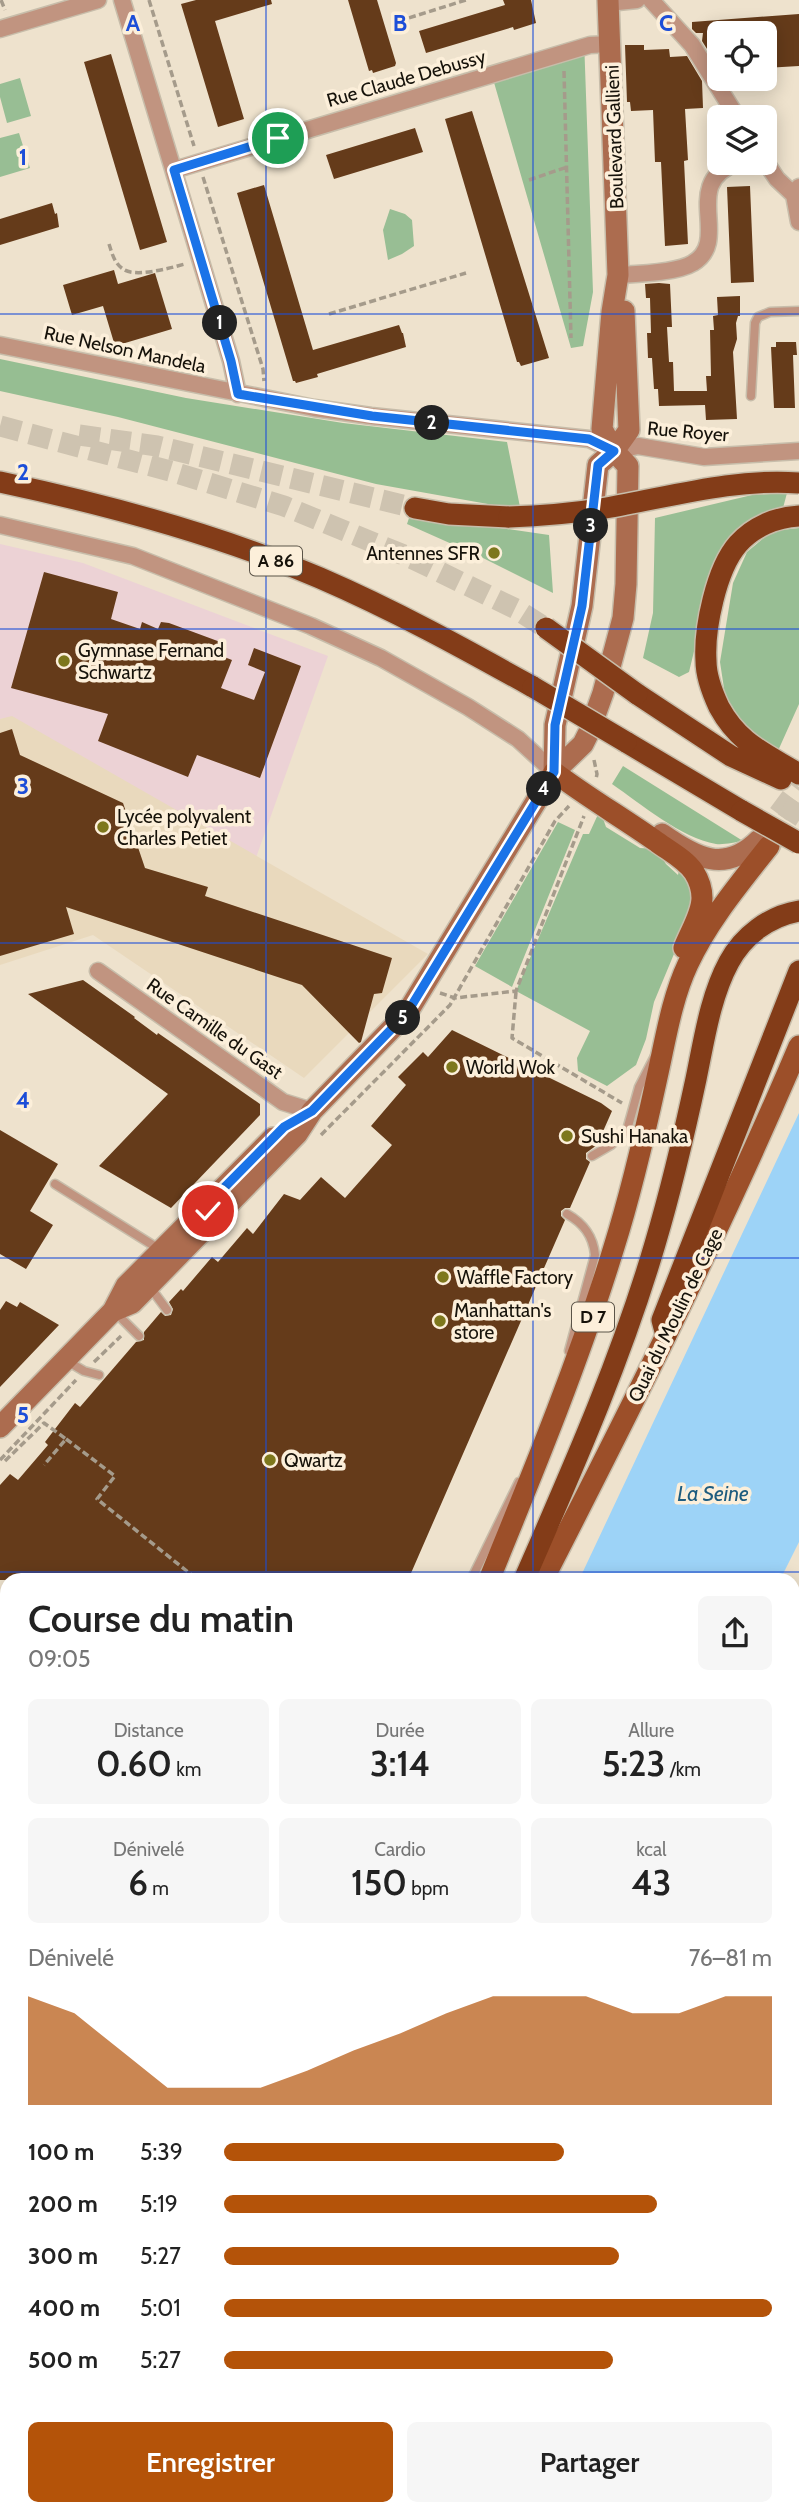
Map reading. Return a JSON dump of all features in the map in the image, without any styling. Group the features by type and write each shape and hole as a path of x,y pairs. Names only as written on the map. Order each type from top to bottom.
{"highway":[{"name":"A 86","path":"0,482 184,528 281,563 377,604 533,687 799,843"},
{"path":"415,508 449,514 509,517 584,511 733,485 799,483"},
{"path":"799,516 783,518 758,528 738,543 730,554 716,591 708,630 706,661 713,695 731,725 754,749 799,774"},
{"path":"546,628 637,694 731,756 799,787"},
{"path":"527,1573 570,1474 631,1320 678,1161 720,980 741,945 756,929 790,913"},
{"path":"666,1335 662,1320 799,971"}],"main road":[{"name":"Boulevard Gallieni","path":"114,1311 132,1303 297,1134 312,1111 407,1013 554,772 583,744 589,732 603,693 623,618 626,571 628,466 614,451 602,429 612,312 618,275 608,1"},
{"path":"554,772 555,725 582,606 598,465 614,451"},
{"path":"554,772 591,787 677,845 701,856 716,860 733,859 764,843 702,938 680,986 665,1043"},
{"path":"554,772 685,862 700,882 703,900 675,972 665,1043"},
{"name":"D 7","path":"492,1573 556,1416 594,1312 626,1209 665,1043"},
{"name":"Quai du Moulin de Cage","path":"547,1573 762,1135 799,1046"},
{"name":"Boulevard Gallieni","path":"0,1427 114,1311 126,1286 284,1127 312,1111"}],"street":[{"path":"0,29 97,0"},
{"path":"122,0 231,361 238,394"},
{"path":"608,1 637,0"},
{"path":"651,0 692,45 730,105"},
{"name":"Rue Claude Debussy","path":"174,170 590,45 610,44"},
{"path":"618,275 683,267 696,261 707,245 709,185 716,175"},
{"path":"774,175 796,191 799,222"},
{"name":"Rue Nelson Mandela","path":"0,345 238,394 372,416 589,439 614,451"},
{"name":"Rue Royer","path":"614,451 638,446 704,457 799,451"},
{"path":"0,525 133,556 311,626 381,658 468,707 517,739 554,772"},
{"name":"Rue Camille du Gast","path":"98,971 283,1102 312,1111"}],"lane":[{"path":"751,396 755,323 758,317 770,312 799,311"},
{"path":"592,1156 611,1145 627,1130 644,1073 665,1043"},
{"path":"55,1184 161,1251"},
{"path":"167,1310 149,1285 150,1274 202,1220 208,1211 209,1203"},
{"path":"474,1573 517,1486 556,1416 571,1342 595,1255 585,1228 566,1214"},
{"path":"114,1311 139,1336"},
{"path":"66,1360 85,1371 99,1375"}],"path":[{"path":"1,0 5,10"},
{"path":"149,0 264,374 264,388 238,394"},
{"path":"398,21 466,0"},
{"path":"563,65 571,338"},
{"path":"529,180 567,167"},
{"path":"109,244 114,259 121,268 135,273 187,263"},
{"path":"330,314 466,273"},
{"path":"588,805 516,991 512,1038 627,1105"},
{"path":"455,998 516,991"},
{"path":"5,1461 44,1423 115,1476 97,1499 189,1573"},
{"path":"44,1465 66,1439"}],"shaded area":[{"path":"0,544 83,563 328,656 253,866 13,717 0,719"},
{"name":"Lycée polyvalent Charles Petiet","path":"12,716 428,954 304,1078 93,935 0,965 0,719"}],"green space":[{"path":"584,39 593,292 583,346 571,348 493,79"},
{"path":"20,78 31,116 7,123 0,97 0,84"},
{"path":"19,133 30,168 0,177 0,138"},
{"path":"390,209 405,214 412,220 414,246 388,260 383,230"},
{"path":"0,359 186,398 343,423 507,442 520,507 499,506 376,484 118,417 0,391"},
{"path":"787,493 783,508 766,512 705,606 689,672 679,677 643,658 653,613 655,518 752,495"},
{"path":"410,515 549,535 553,593 407,524"},
{"path":"799,528 799,704 777,753 750,735 725,695 720,662 733,583 747,552 772,531"},
{"path":"623,766 743,841 719,844 703,841 662,819 612,784"},
{"path":"600,810 606,827 640,848 656,849 678,875 680,866 696,901 654,1002 646,1039 636,1065 607,1086 578,1071 577,1058 590,1031 516,991 583,834 589,834"},
{"path":"558,822 575,830 512,987 475,966"}],"water":[{"name":"La Seine","path":"799,1113 799,1542 784,1573 582,1573"}],"building":[{"path":"196,0 271,0 272,4 215,21 244,119 218,127 181,4"},
{"path":"348,0 377,0 395,66 373,73 372,70 369,71"},
{"path":"503,0 531,0 536,23 514,30 513,27 426,53 419,31 505,5"},
{"path":"799,14 799,66 777,67 777,21 707,21 707,49 702,41 703,33 696,33 692,29 692,22"},
{"path":"625,45 644,45 644,50 669,49 670,57 687,56 702,81 703,108 685,109 688,160 684,161 688,244 665,246 661,162 655,162 653,110 631,111 630,102 627,102"},
{"path":"111,54 167,242 140,250 84,62"},
{"path":"472,111 549,358 521,366 517,362 445,119"},
{"path":"415,128 423,152 334,179 326,155"},
{"path":"264,185 313,350 399,325 406,347 317,374 318,377 296,383 293,381 237,193"},
{"path":"750,186 754,282 731,283 727,187"},
{"path":"52,203 59,227 0,245 0,219"},
{"path":"114,270 118,284 155,273 172,329 115,346 103,306 72,315 63,285"},
{"path":"645,284 670,284 672,327 667,327 669,362 673,362 674,391 707,391 706,376 711,376 710,330 714,330 713,316 718,315 717,297 740,296 740,316 736,323 737,339 733,352 737,419 706,420 705,405 659,406 658,389 654,389 652,358 648,358 647,333 651,333 650,298 646,298"},
{"path":"776,342 796,342 797,355 793,355 795,408 774,408 771,347 776,347"},
{"path":"44,572 118,592 111,619 140,629 142,622 158,629 161,622 169,623 223,643 219,655 232,660 221,688 254,700 265,672 248,665 254,648 301,666 260,778 197,755 188,777 98,741 108,714 11,688"},
{"path":"12,729 20,755 123,803 145,868 208,887 205,896 392,958 382,993 374,994 361,1042 359,1043 302,985 66,907 74,934 0,956 0,733"},
{"path":"83,980 157,1035 158,1033 260,1104 260,1115 171,1208 99,1166 168,1094 28,994"},
{"name":"Qwartz","path":"452,1030 601,1103 612,1111 597,1145 586,1153 586,1159 590,1162 570,1208 561,1211 565,1220 411,1573 0,1573 0,1485 10,1474 18,1480 48,1445 45,1442 75,1403 80,1407 136,1342 144,1340 144,1332 161,1312 165,1316 171,1315 173,1309 169,1302 181,1289 183,1291 212,1257 218,1262 247,1228 253,1234 284,1194 300,1200 321,1177 345,1198 392,1145 371,1126 406,1085 398,1077 423,1052 428,1057"},
{"path":"0,1130 58,1164 30,1211 53,1225 26,1269 0,1254"},
{"path":"6,1301 17,1307 20,1302 59,1325 0,1387 0,1310"}],"tunnel":[{"path":"0,426 170,471 284,506 411,558 516,609 546,628"},
{"path":"79,435 157,446 415,508"},
{"path":"760,839 799,787"},
{"path":"770,846 799,801"}],"place":[{"name":"Antennes SFR","path":"494,553"},
{"name":"Gymnase Fernand Schwartz","path":"64,661"},
{"name":"Lycée polyvalent Charles Petiet","path":"103,827"},
{"name":"World Wok","path":"452,1067"},
{"name":"Sushi Hanaka","path":"567,1136"},
{"name":"Waffle Factory","path":"443,1277"},
{"name":"Manhattan's store","path":"440,1321"},
{"name":"Qwartz","path":"270,1460"}],"route":[{"path":"208,1211 209,1203 284,1127 312,1111 407,1013 554,772 555,725 582,606 598,465 614,451 589,439 372,416 238,394 235,373 174,170 278,138"}]}
